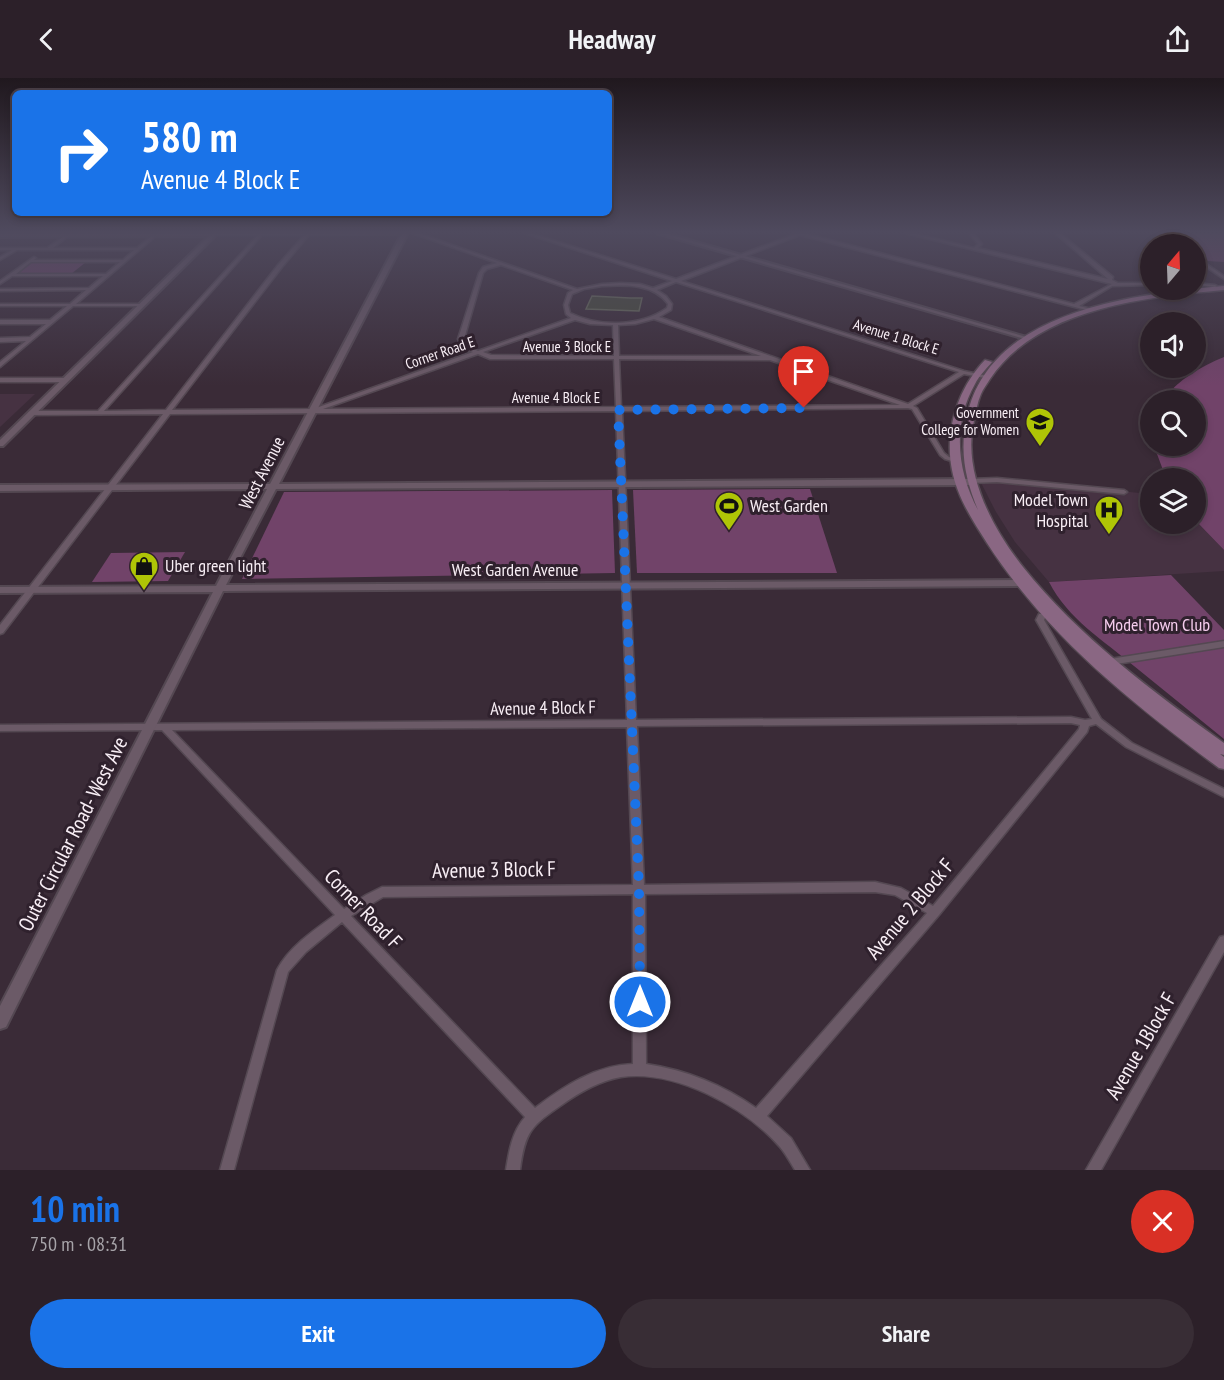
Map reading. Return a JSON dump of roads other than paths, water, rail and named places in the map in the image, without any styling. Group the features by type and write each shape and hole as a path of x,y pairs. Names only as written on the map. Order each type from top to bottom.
{"main road":[{"path":"1083,308 1221,286"},
{"path":"1140,297 1083,308 1063,320 1023,337 980,375 960,408 955,460 997,552 1025,583 1110,662 1224,750"},
{"path":"966,482 968,418 980,375"},
{"path":"1025,583 1047,616 1138,698 1224,764"}],"street":[{"path":"0,365 3,359 96,284"},
{"path":"0,444 163,284"},
{"path":"99,413 216,284"},
{"path":"1,628 266,284"},
{"name":"West Avenue","path":"150,728 378,284"},
{"path":"478,284 461,339 464,347 478,352"},
{"path":"559,284 577,290"},
{"path":"652,290 669,284"},
{"name":"Avenue 1 Block E","path":"686,284 963,372 980,375"},
{"path":"837,284 1023,337"},
{"path":"992,284 1083,308 1108,286 1140,284"},
{"path":"616,285 652,290 666,297 670,304 667,312 656,318 615,324 575,318 568,314 566,305 570,293 577,290 616,285"},
{"path":"0,290 90,289"},
{"path":"0,305 141,305"},
{"name":"Corner Road E","path":"312,411 575,318"},
{"path":"656,318 908,405 917,410 942,454 955,460"},
{"path":"0,322 51,322"},
{"path":"615,324 639,888 640,1070"},
{"path":"0,340 30,339"},
{"name":"Avenue 3 Block E","path":"478,352 495,358 772,358"},
{"path":"908,405 963,372"},
{"path":"0,380 65,380"},
{"name":"Avenue 4 Block E","path":"31,413 898,408 908,405"},
{"path":"0,488 997,480 1124,492"},
{"name":"West Garden Avenue","path":"0,591 1025,583"},
{"path":"1047,616 1042,616 1040,620 1098,721 1129,745 1224,793"},
{"path":"1110,662 1224,644"},
{"name":"Avenue 4 Block F","path":"0,728 1071,720 1085,723 1098,721"},
{"name":"Avenue 2 Block F","path":"758,1116 935,912 1084,730 1085,723"},
{"name":"Outer Circular Road- West Ave","path":"0,1022 150,728"},
{"name":"Corner Road F","path":"165,728 533,1116"},
{"name":"Avenue 3 Block F","path":"227,1170 283,970 290,958 303,946 376,895 390,891 875,886 897,891 935,912"},
{"name":"Avenue 1Block F","path":"1093,1170 1224,941"},
{"path":"513,1170 516,1141 533,1116 583,1083 612,1074 640,1070 710,1088 758,1116 787,1144 803,1170"}],"place":[{"name":"Government College for Women","path":"1040,448"},
{"name":"West Garden","path":"729,532"},
{"name":"Model Town Hospital","path":"1109,536"},
{"name":"Uber green light","path":"144,592"}],"park label":[{"name":"Model Town Club","path":"1157,625"}]}
